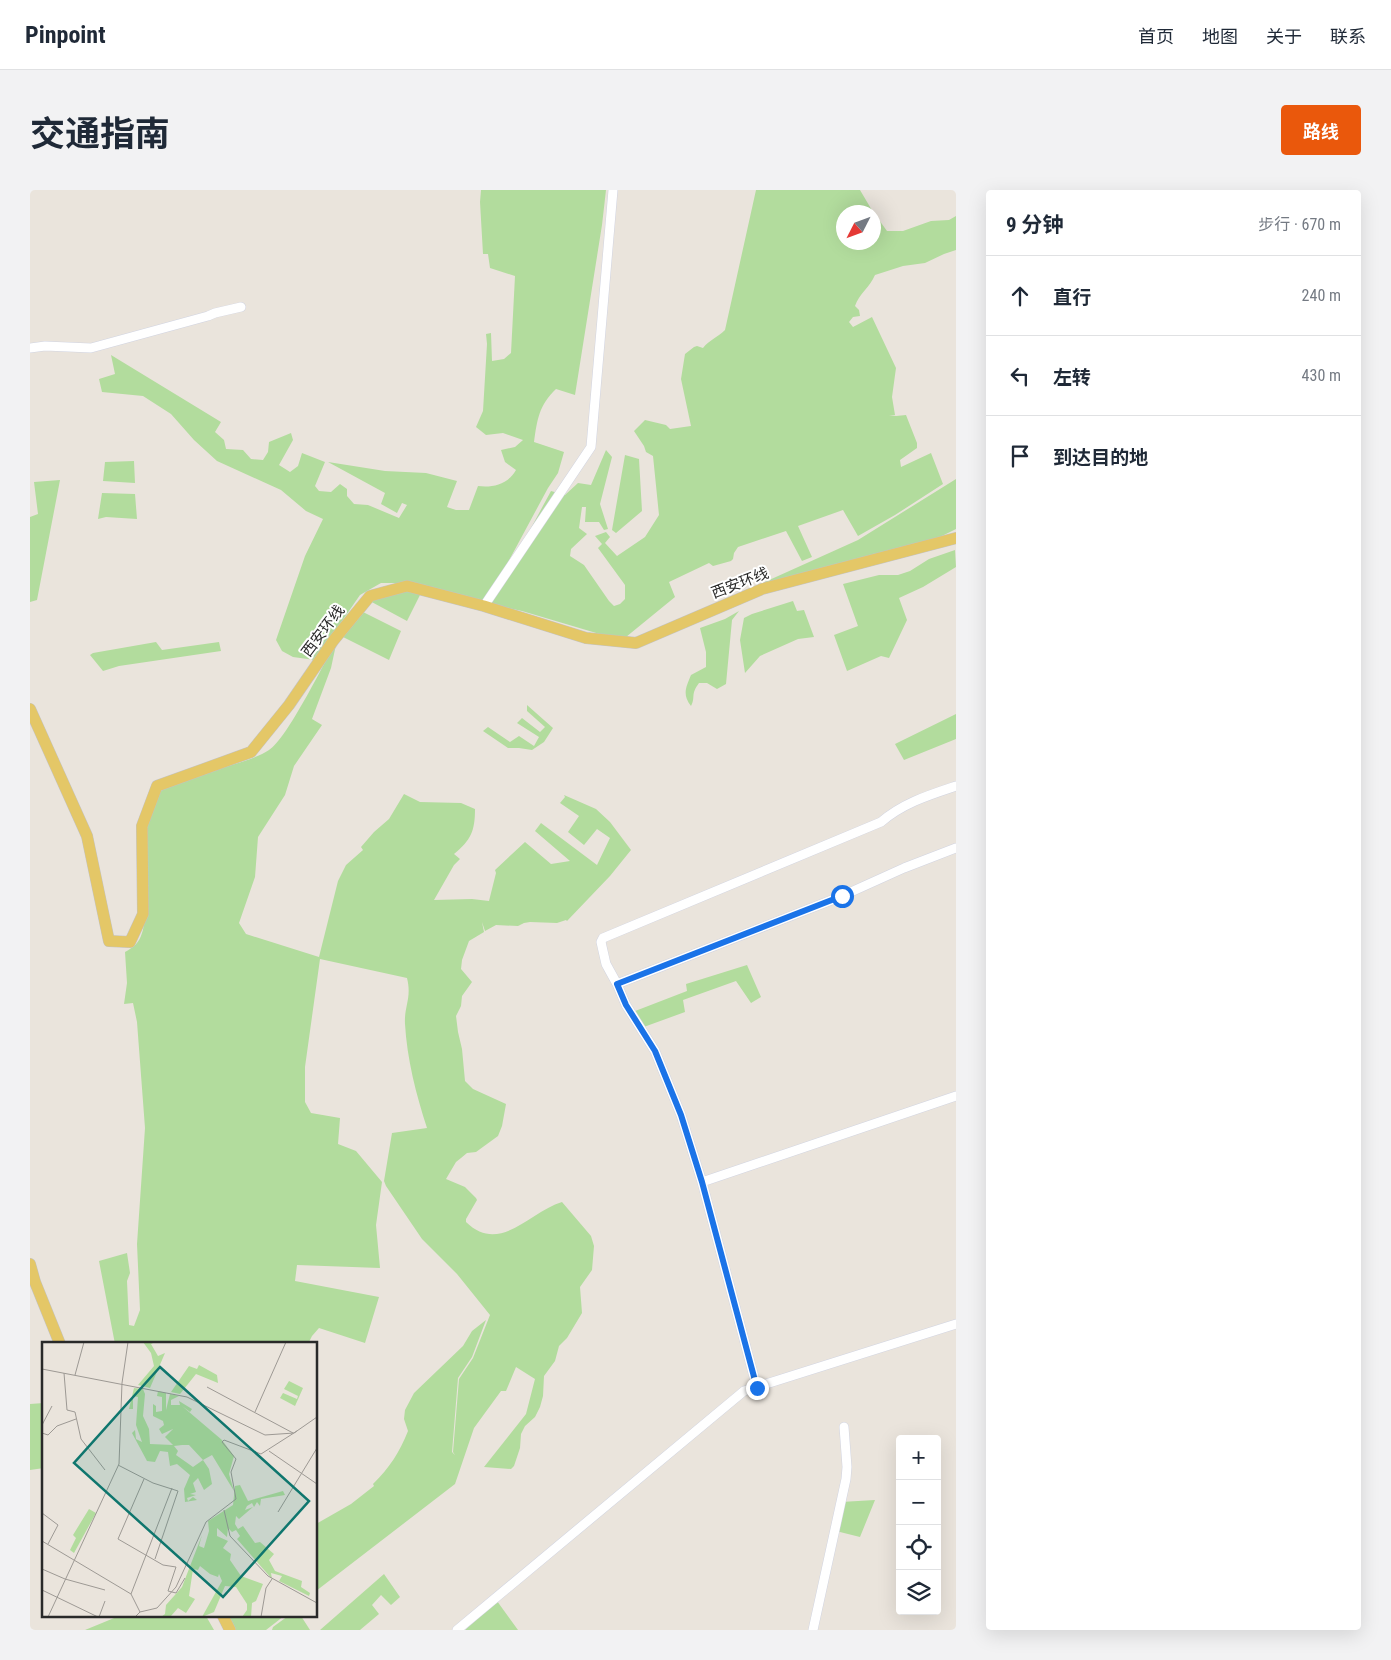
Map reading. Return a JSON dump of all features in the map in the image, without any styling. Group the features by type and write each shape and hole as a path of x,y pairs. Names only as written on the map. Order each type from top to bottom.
{"main road":[{"name":"西安环线","path":"30,709 87,836 109,941 130,942 143,914 142,826 157,786 251,752 289,705 333,641 370,596 407,586 484,606 586,638 636,643 762,589 956,538"},
{"path":"30,1264 35,1282 59,1342"},
{"path":"224,1618 230,1630"}],"street":[{"path":"484,606 591,447 613,190"},
{"path":"30,348 45,346 91,348 241,307"},
{"path":"757,1388 702,1182 681,1115 655,1051 626,1005 606,964 601,942 603,938 872,826 917,799 956,786"},
{"path":"617,984 842,896 904,868 956,848"},
{"path":"702,1182 956,1096"},
{"path":"457,1630 744,1391 956,1324"},
{"path":"813,1630 846,1479 844,1427"}],"green space":[{"path":"481,190 606,190 575,395 556,389 542,407 536,427 534,442 564,452 558,473 486,603 414,583 381,583 360,595 315,660 293,657 282,651 276,640 305,556 323,519 306,511 281,490 217,461 194,440 171,414 143,396 102,392 99,379 115,374 111,355 221,422 215,432 224,440 226,449 243,450 251,459 263,460 268,452 269,442 291,433 293,440 279,465 290,472 298,466 302,453 325,462 315,486 319,491 331,492 340,484 347,489 347,496 354,504 368,505 399,518 407,505 402,503 397,513 381,504 385,493 328,462 385,471 426,473 457,481 447,507 456,510 469,510 478,486 500,484 513,475 516,470 505,462 501,450 515,447 523,440 503,433 486,435 476,427 483,411 486,334 491,333 492,361 504,359 511,353 515,276 490,268 488,254 483,254"},
{"path":"756,190 860,190 869,205 836,205 836,250 881,250 881,223 887,231 903,231 931,221 949,220 956,216 956,250 925,263 903,266 875,275 855,306 859,310 860,316 853,317 849,322 853,327 872,317 896,368 892,397 895,415 889,415 896,416 906,415 917,443 917,448 900,460 901,467 931,453 943,484 858,536 843,510 798,526 812,557 802,561 786,531 738,547 731,561 713,566 709,563 669,582 675,597 626,637 603,635 522,611 490,604 551,491 565,495 578,483 591,485 606,450 612,457 600,504 608,529 604,530 599,522 585,522 586,507 582,507 579,528 587,534 571,549 570,556 584,565 614,606 620,604 625,599 625,585 598,548 602,544 595,536 606,532 610,537 605,543 617,556 645,537 659,515 653,456 646,452 634,431 645,420 666,425 670,429 691,426 681,379 685,354 697,346 703,348 725,330"},
{"path":"625,455 639,459 642,511 616,533 612,530"},
{"path":"134,461 135,483 103,481 105,462"},
{"path":"956,479 956,529 930,542 725,600 858,540"},
{"path":"60,480 37,600 30,602 30,517 38,514 34,482"},
{"path":"102,493 135,494 137,519 106,517 98,519"},
{"path":"955,550 956,567 923,587 899,598 907,620 889,658 881,656 847,671 834,635 858,626 843,584 879,575 898,575 910,571 929,559"},
{"path":"396,590 421,593 407,621 368,600"},
{"path":"793,601 797,611 804,610 814,637 798,639 760,656 745,673 740,640 744,618"},
{"path":"357,609 401,631 389,660 339,635"},
{"path":"739,611 732,620 726,684 717,689 707,683 699,683 691,706 686,698 686,691 691,675 706,667 706,652 700,628 725,619"},
{"path":"337,640 331,668 312,719 322,725 294,766 285,795 258,837 255,877 239,923 246,934 319,957 338,881 346,865 363,850 361,847 389,819 404,794 420,802 461,803 475,809 471,834 454,854 460,859 454,865 434,900 472,899 489,901 496,873 495,870 525,842 551,864 570,861 535,831 541,823 597,865 610,838 597,829 584,845 568,832 579,816 560,803 565,797 564,795 596,809 610,822 631,850 610,876 567,921 557,923 530,922 518,926 496,925 485,931 482,922 484,932 469,941 462,960 461,969 472,982 462,996 461,1006 456,1016 465,1081 473,1089 506,1104 498,1136 476,1152 467,1153 456,1162 446,1179 465,1187 477,1200 466,1222 479,1231 491,1234 503,1233 562,1202 591,1236 594,1246 592,1270 580,1287 582,1313 567,1338 559,1346 555,1361 544,1376 543,1396 540,1407 535,1417 525,1426 521,1434 520,1448 514,1466 511,1469 484,1467 526,1414 535,1379 516,1367 506,1391 501,1391 474,1428 455,1484 318,1589 318,1523 351,1504 374,1486 373,1484 389,1466 405,1439 408,1431 404,1419 405,1410 414,1393 463,1346 472,1331 486,1320 472,1357 458,1378 452,1452 455,1455 453,1452 459,1379 473,1358 490,1315 457,1274 422,1239 384,1181 392,1133 427,1128 408,1050 405,1024 409,991 407,978 320,959 305,1067 305,1102 311,1113 340,1118 338,1144 356,1151 382,1182 376,1225 380,1268 297,1265 295,1281 379,1297 365,1343 319,1328 309,1342 115,1342 99,1261 127,1253 130,1273 127,1281 129,1325 134,1326 140,1310 137,1244 145,1128 137,1022 133,1003 124,1004 127,983 125,952 138,942 143,930 144,848 148,817 152,804 157,795 178,782 242,762 269,750 277,743 315,682"},
{"path":"156,642 162,650 219,642 221,651 119,666 103,671 90,655 93,653"},
{"path":"527,705 553,728 544,742 532,750 508,748 483,731 488,727 510,742 519,736 534,746 539,737 517,723 522,718 540,732 545,727 527,711"},
{"path":"956,714 956,739 904,760 895,744"},
{"path":"747,965 761,997 751,1003 736,981 683,1000 685,1012 641,1028 630,1013 687,991 686,984"},
{"path":"42,1403 42,1468 30,1470 30,1404"},
{"path":"875,1500 860,1537 832,1530 841,1502"},
{"path":"384,1574 400,1597 391,1605 381,1595 372,1605 379,1614 360,1630 320,1630"},
{"path":"497,1601 518,1630 465,1630"},
{"path":"114,1618 207,1618 214,1630 85,1630"},
{"path":"227,1618 281,1618 266,1630 231,1630"},
{"path":"285,1618 302,1618 310,1630 272,1630 273,1627"}],"route":[{"path":"757,1388 702,1182 681,1115 655,1051 626,1005 617,984 842,896"}]}
